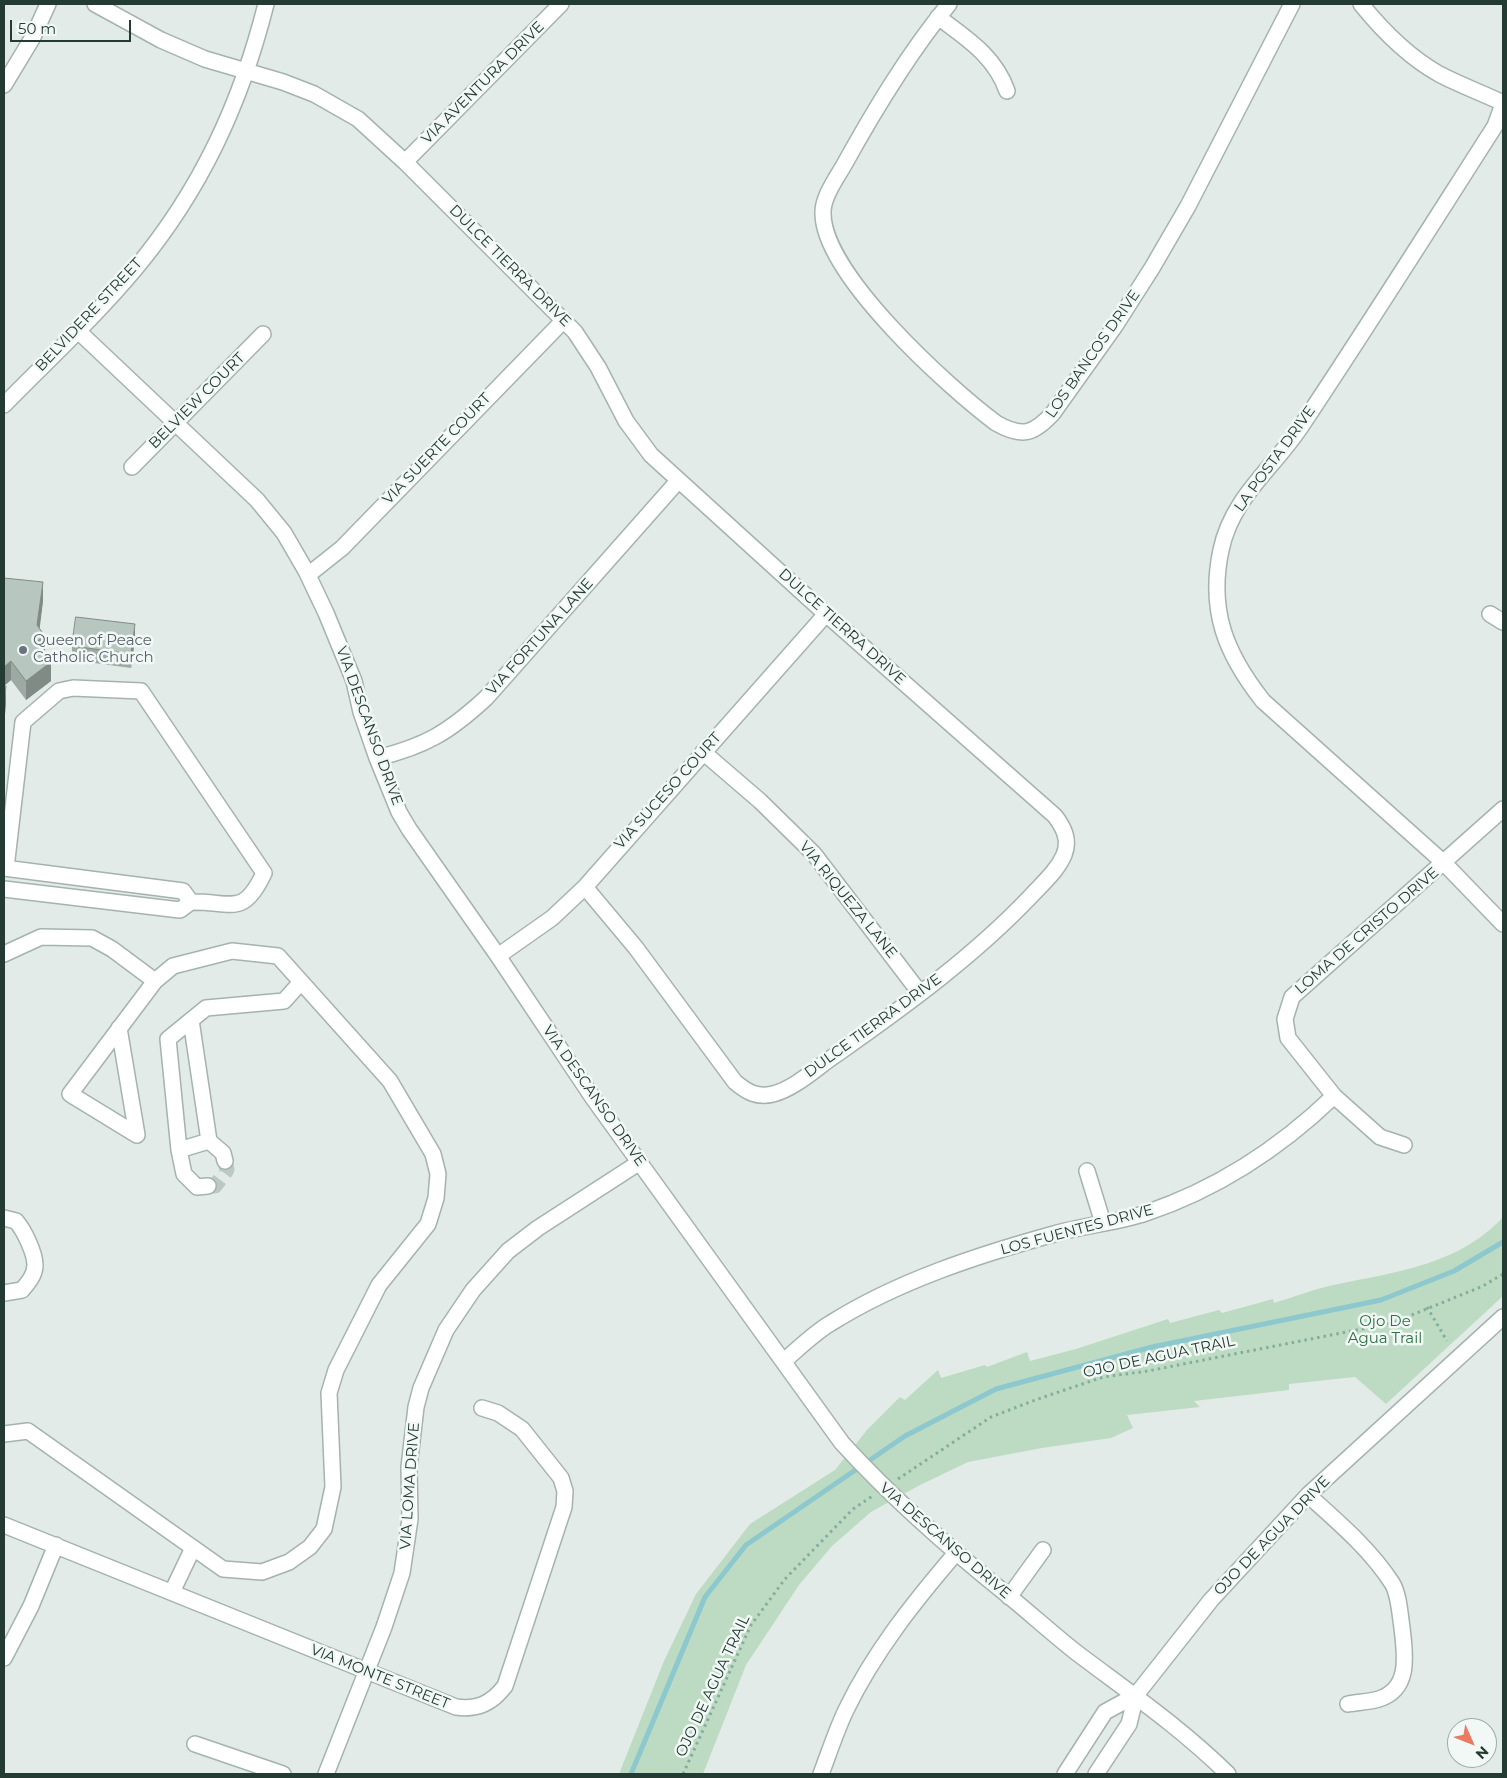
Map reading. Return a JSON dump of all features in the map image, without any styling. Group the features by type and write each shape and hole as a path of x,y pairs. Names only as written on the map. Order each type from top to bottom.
{"street":[{"path":"4,85 32,37 48,4"},
{"name":"DULCE TIERRA DRIVE","path":"95,4 161,40 205,59 282,82 334,104 358,119 405,162 575,332 598,367 626,421 651,454 678,481 826,614 1056,816 1066,836 1064,854 1057,868 1023,904 967,957 787,1089 758,1096 735,1082 636,948 585,887"},
{"name":"BELVIDERE STREET","path":"4,405 136,268 175,215 216,144 247,72 266,4"},
{"name":"VIA AVENTURA DRIVE","path":"405,162 561,4"},
{"name":"LOS BANCOS DRIVE","path":"949,4 876,106 824,205 823,214 826,232 835,252 863,294 903,341 996,423 1006,429 1028,432 1041,426 1053,413 1115,326 1152,268 1198,188 1292,4"},
{"path":"1361,4 1377,24 1421,62 1440,74 1503,104"},
{"path":"938,17 983,52 1003,79 1007,91"},
{"name":"LA POSTA DRIVE","path":"1503,104 1495,126 1302,426 1255,481 1237,508 1221,550 1217,577 1217,601 1222,631 1242,674 1263,701 1444,863 1503,924"},
{"name":"VIA SUERTE COURT","path":"308,575 342,548 564,320"},
{"name":"VIA DESCANSO DRIVE","path":"77,330 258,500 284,533 308,575 350,668 361,712 377,758 399,812 409,829 498,956 593,1098 842,1443 884,1489 955,1554 1077,1652 1136,1695 1200,1746 1228,1774"},
{"name":"BELVIEW COURT","path":"132,467 263,334"},
{"name":"VIA FORTUNA LANE","path":"377,758 416,747 435,738 455,726 486,698 678,481"},
{"name":"VIA SUCESO COURT","path":"498,956 552,918 585,887 826,614"},
{"path":"4,889 180,910 191,902 231,906 246,901 256,890 264,873 141,691 73,688 59,691 23,722 5,868 183,892 191,902"},
{"name":"VIA RIQUEZA LANE","path":"703,752 760,801 814,854 920,993"},
{"name":"LOMA DE CRISTO DRIVE","path":"1404,1145 1380,1137 1334,1096 1288,1038 1285,1020 1292,997 1503,809"},
{"path":"50,895 52,874"},
{"path":"120,903 121,883"},
{"path":"4,954 42,937 92,938 112,949 155,981"},
{"path":"4,1434 28,1432 223,1569 262,1572 290,1562 310,1546 324,1528 333,1487 329,1393 336,1370 379,1285 428,1224 436,1198 438,1174 433,1154 390,1081 278,956 232,951 173,966 155,981 119,1028 70,1094 136,1135 119,1028"},
{"path":"208,1186 197,1187 184,1174 179,1150 168,1039 206,1008 284,1001 301,982"},
{"path":"191,1020 209,1141 223,1153 225,1162"},
{"name":"LOS FUENTES DRIVE","path":"784,1361 829,1324 887,1292 992,1253 1056,1233 1146,1213 1217,1183 1303,1126 1334,1096"},
{"path":"179,1150 209,1141"},
{"name":"VIA LOMA DRIVE","path":"326,1774 402,1573 410,1519 410,1467 416,1407 421,1388 446,1330 473,1290 508,1251 538,1228 640,1162"},
{"path":"1087,1171 1102,1224"},
{"path":"4,1218 16,1221 24,1231 35,1264 32,1277 22,1290 4,1293"},
{"name":"OJO DE AGUA DRIVE","path":"1066,1774 1105,1712 1136,1695 1211,1600 1308,1495 1503,1317"},
{"name":"VIA MONTE STREET","path":"4,1525 456,1707 468,1709 488,1703 505,1686 564,1507 565,1491 556,1471 522,1429 498,1412 482,1408"},
{"path":"1308,1495 1352,1535 1394,1585 1400,1615 1405,1653 1404,1675 1398,1686 1380,1699 1348,1704"},
{"path":"4,1658 31,1606 56,1545"},
{"path":"172,1592 192,1548"},
{"path":"1009,1597 1043,1550"},
{"path":"821,1774 846,1710 884,1644 922,1592 955,1554"},
{"path":"1096,1774 1129,1724 1136,1695"},
{"path":"195,1744 283,1774"}],"path":[{"name":"OJO DE AGUA TRAIL","path":"684,1774 751,1625 785,1579 846,1516 991,1417 1102,1377 1148,1371 1392,1323 1483,1286 1503,1274"},
{"path":"1427,1308 1447,1341"}],"green space":[{"name":"Ojo De Agua Trail","path":"1503,1217 1503,1296 1386,1404 1355,1377 1289,1384 1289,1390 1194,1401 1200,1407 1127,1415 1133,1428 1111,1438 1042,1448 968,1462 918,1486 871,1512 832,1546 799,1585 746,1665 703,1774 619,1774 664,1661 696,1594 750,1524 835,1470 867,1430 900,1397 905,1400 938,1370 941,1378 985,1365 987,1367 1027,1352 1030,1361 1076,1349 1168,1319 1170,1323 1219,1310 1222,1313 1273,1299 1274,1303 1312,1290 1421,1266 1443,1258 1464,1247 1485,1234"}],"building":[{"name":"Queen of Peace Catholic Church","path":"4,578 43,582 37,625 45,636 36,642 51,662 26,681 11,661 4,667"},
{"path":"76,617 135,624 131,654 72,646"},
{"path":"4,686 6,686 4,705"}],"waterway":[{"path":"631,1774 705,1597 746,1545 905,1436 996,1389 1152,1347 1381,1300 1454,1271 1503,1242"}],"tunnel":[{"path":"208,1186 215,1186 227,1170 225,1161"}],"place":[{"name":"Queen of Peace Catholic Church","path":"23,650"}]}
